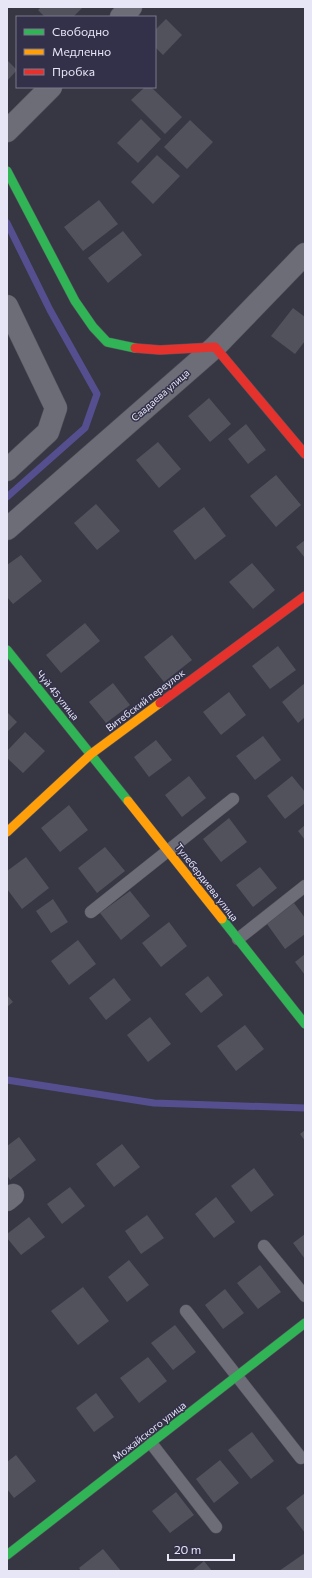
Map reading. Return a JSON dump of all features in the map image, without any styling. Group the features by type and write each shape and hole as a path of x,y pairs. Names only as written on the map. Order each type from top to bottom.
{"street":[{"path":"122,16 131,7"},
{"path":"7,131 50,88"},
{"path":"7,171 75,301 93,327 107,342 126,347 160,350 215,347 305,454"},
{"name":"Саадаева улица","path":"7,529 215,347 305,254"},
{"path":"7,306 56,408 48,432 7,470"},
{"name":"Витебский переулок","path":"7,832 91,754 305,596"},
{"name":"Чуй 45 улица","path":"7,650 91,754"},
{"name":"Тулебердиева улица","path":"91,754 305,1023"},
{"name":"Можайского улица","path":"7,1555 305,1323"}],"lane":[{"path":"91,912 233,799"},
{"path":"238,939 305,886"},
{"path":"264,1246 305,1296"},
{"path":"186,1311 300,1458"},
{"path":"151,1443 216,1527"}],"building":[{"path":"41,7 83,7 74,16 44,16 38,10"},
{"path":"166,19 182,35 163,55 156,48 156,29"},
{"path":"7,60 16,69 16,71 7,81"},
{"path":"144,88 152,88 182,117 165,134 131,100"},
{"path":"141,119 161,139 138,163 117,143"},
{"path":"190,120 213,142 187,169 164,147"},
{"path":"157,155 180,176 153,204 131,182"},
{"path":"99,200 118,224 83,251 64,227"},
{"path":"123,231 142,255 108,283 88,258"},
{"path":"293,308 305,317 305,341 295,354 271,336"},
{"path":"209,398 231,424 210,442 188,416"},
{"path":"246,424 266,450 248,464 228,439"},
{"path":"158,442 181,469 159,488 136,460"},
{"path":"276,475 301,505 276,527 250,496"},
{"path":"96,504 120,531 97,550 74,523"},
{"path":"204,507 226,536 195,560 173,531"},
{"path":"305,540 305,558 296,547"},
{"path":"21,555 42,581 13,604 7,597 7,565"},
{"path":"252,563 275,590 253,609 229,582"},
{"path":"85,623 100,641 61,673 46,655"},
{"path":"172,635 192,660 164,682 144,657"},
{"path":"278,646 296,670 270,689 252,666"},
{"path":"113,683 130,705 106,723 89,702"},
{"path":"305,683 305,717 298,723 282,702"},
{"path":"229,692 246,715 221,735 203,712"},
{"path":"7,712 17,722 7,732"},
{"path":"25,732 45,751 23,773 7,758 7,751"},
{"path":"263,736 281,760 255,780 236,756"},
{"path":"156,740 172,760 149,777 134,757"},
{"path":"189,776 206,798 182,817 165,795"},
{"path":"292,776 305,792 305,803 285,819 267,796"},
{"path":"69,805 88,830 60,852 41,828"},
{"path":"229,818 247,842 221,862 203,839"},
{"path":"305,825 305,840 298,831"},
{"path":"105,847 125,871 97,893 78,868"},
{"path":"26,857 49,888 22,909 7,889 7,871"},
{"path":"260,867 277,888 253,907 236,885"},
{"path":"130,891 150,916 121,940 100,913"},
{"path":"53,899 68,922 51,933 36,911"},
{"path":"294,903 305,918 305,934 285,949 267,924"},
{"path":"169,922 187,946 161,967 142,943"},
{"path":"78,940 96,964 69,985 51,961"},
{"path":"305,954 305,975 295,962"},
{"path":"208,976 223,995 201,1013 185,994"},
{"path":"114,978 131,1000 106,1020 89,998"},
{"path":"7,995 13,1002 7,1007"},
{"path":"150,1017 171,1044 148,1062 127,1035"},
{"path":"245,1025 264,1049 236,1071 217,1046"},
{"path":"305,1130 305,1141 300,1134"},
{"path":"19,1137 36,1160 10,1180 7,1175 7,1146"},
{"path":"122,1144 140,1167 114,1187 96,1164"},
{"path":"254,1168 274,1195 251,1212 231,1186"},
{"path":"70,1187 85,1206 62,1224 47,1204"},
{"path":"216,1197 235,1222 214,1238 195,1214"},
{"path":"147,1215 164,1238 141,1254 125,1231"},
{"path":"29,1217 45,1237 21,1255 7,1238 7,1234"},
{"path":"305,1234 305,1259 293,1243"},
{"path":"129,1260 149,1285 127,1302 108,1277"},
{"path":"260,1265 281,1292 258,1309 237,1283"},
{"path":"83,1287 109,1321 78,1345 51,1311"},
{"path":"225,1289 244,1313 223,1329 205,1305"},
{"path":"175,1325 196,1352 173,1370 151,1343"},
{"path":"148,1357 167,1381 139,1403 120,1378"},
{"path":"96,1393 114,1417 94,1432 76,1408"},
{"path":"252,1432 274,1461 251,1479 228,1450"},
{"path":"16,1455 36,1481 14,1498 7,1489 7,1462"},
{"path":"220,1460 239,1483 214,1503 196,1479"},
{"path":"176,1492 194,1515 170,1533 152,1511"},
{"path":"305,1493 305,1533 286,1508"},
{"path":"103,1549 121,1571 81,1571 79,1568"},
{"path":"305,1553 305,1571 279,1571"},
{"path":"204,1561 212,1571 192,1571"}],"waterway":[{"path":"7,223 50,310 97,394 85,428 7,497"},
{"path":"7,1080 154,1103 305,1108"}],"traffic: fast":[{"path":"7,171 75,301 93,327 107,342 135,348"},
{"path":"7,650 128,801"},
{"path":"222,919 305,1024"},
{"path":"7,1555 305,1323"}],"traffic: slow":[{"path":"7,832 91,754 160,703"},
{"path":"128,801 222,919"}],"traffic: jam":[{"path":"135,348 160,350 215,347 305,454"},
{"path":"160,703 305,596"}]}
